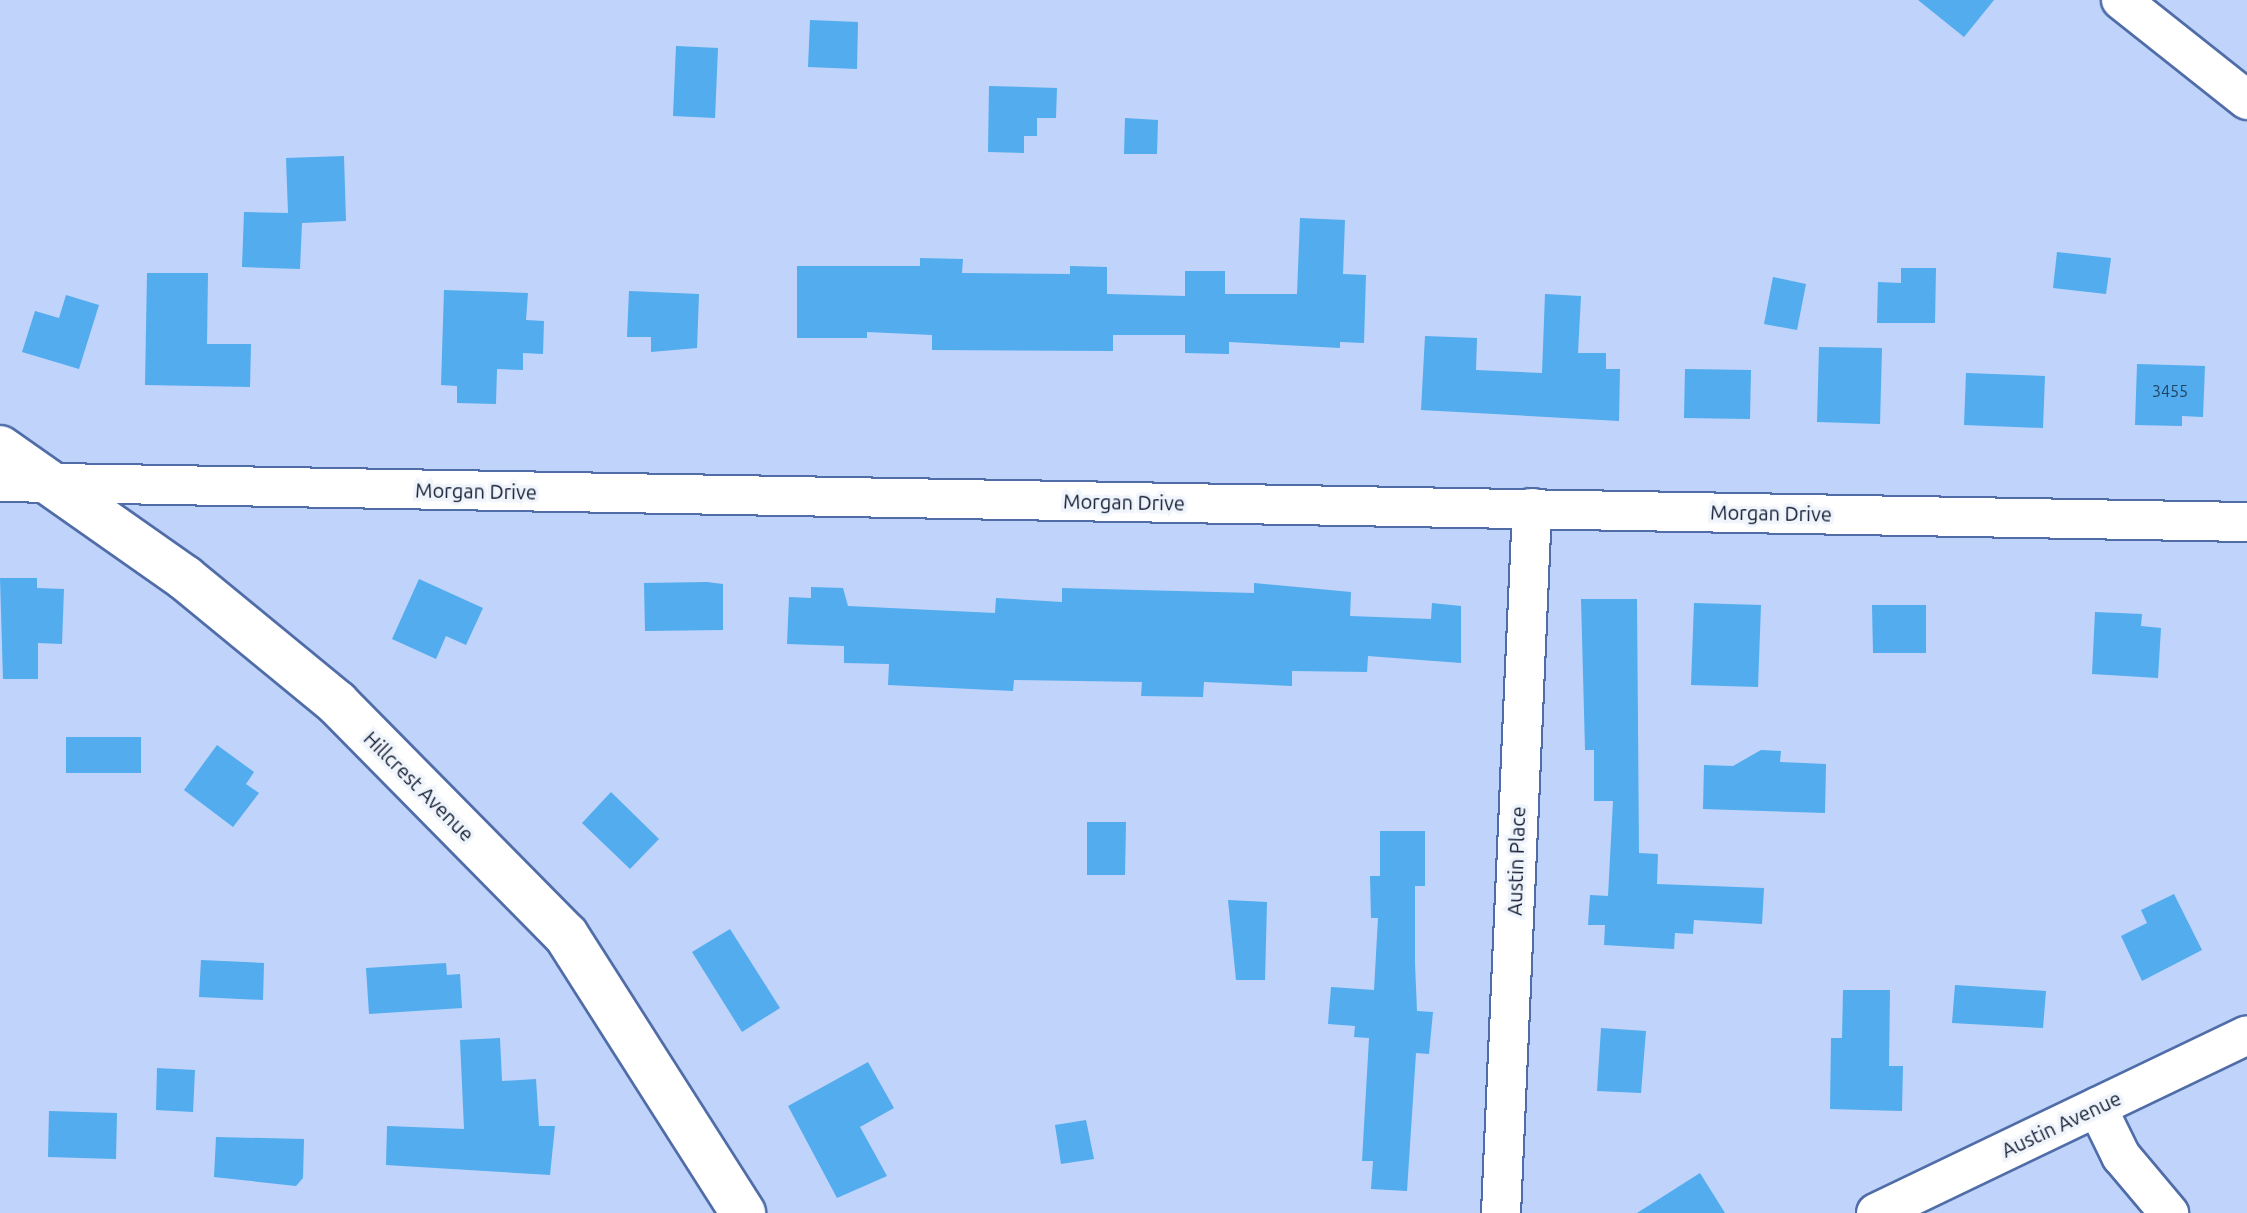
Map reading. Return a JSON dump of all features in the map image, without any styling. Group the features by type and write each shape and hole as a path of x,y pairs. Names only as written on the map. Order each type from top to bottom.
{"street":[{"path":"2121,0 2247,100"},
{"name":"Hillcrest Avenue","path":"0,448 57,483 337,703 566,935 743,1213"},
{"name":"Morgan Drive","path":"0,482 2247,522"},
{"name":"Austin Place","path":"1501,1213 1532,508"},
{"name":"Austin Avenue","path":"1876,1213 2247,1035"},
{"path":"2097,1107 2121,1156 2169,1213"}],"building":[{"path":"1918,0 1994,0 1964,37"},
{"path":"810,20 858,22 857,69 808,67"},
{"path":"676,46 718,48 715,118 673,116"},
{"path":"989,86 1057,88 1056,118 1037,118 1037,136 1024,136 1024,153 988,152"},
{"path":"1125,118 1158,120 1157,154 1124,154"},
{"path":"344,156 346,221 302,223 300,269 242,267 244,212 288,213 286,158"},
{"path":"1300,218 1345,220 1343,274 1366,275 1364,343 1340,342 1340,348 1229,342 1229,354 1185,353 1185,335 1113,335 1113,351 932,350 932,335 867,332 867,338 797,338 797,266 920,266 920,258 963,259 962,273 1070,274 1070,266 1107,267 1107,294 1185,296 1185,271 1225,271 1225,294 1297,294"},
{"path":"2057,252 2111,258 2106,294 2053,288"},
{"path":"1901,268 1936,268 1935,323 1877,323 1878,282 1901,283"},
{"path":"147,273 208,273 207,344 251,344 250,387 145,385"},
{"path":"1773,277 1806,284 1797,330 1764,324"},
{"path":"444,290 528,293 526,320 544,321 543,354 523,353 523,370 497,369 496,404 457,403 457,386 441,385"},
{"path":"629,291 699,294 697,348 651,352 651,337 627,337"},
{"path":"1545,294 1581,296 1578,353 1606,353 1606,369 1620,369 1619,421 1421,410 1425,336 1477,338 1476,370 1542,373"},
{"path":"66,295 99,305 79,369 22,352 35,311 59,318"},
{"path":"1819,347 1882,348 1880,424 1817,422"},
{"path":"2137,364 2205,366 2203,417 2182,416 2182,426 2135,425"},
{"path":"1685,369 1751,370 1750,419 1684,418"},
{"path":"1966,373 2045,376 2043,428 1964,425"},
{"path":"0,578 37,578 37,588 64,589 62,644 38,643 38,679 3,679"},
{"path":"419,579 483,608 466,645 446,636 436,659 392,639"},
{"path":"644,583 723,584 723,630 645,631"},
{"path":"1254,583 1351,592 1350,616 1431,619 1432,603 1461,606 1461,663 1368,656 1367,672 1292,671 1292,686 1204,682 1203,697 1141,696 1142,682 1014,680 1013,691 888,685 889,664 844,663 844,646 787,644 789,597 811,598 811,587 843,588 848,606 995,613 996,598 1062,602 1062,588 1254,593"},
{"path":"1581,599 1637,599 1639,853 1658,854 1657,884 1764,888 1762,924 1694,920 1693,934 1675,933 1674,949 1604,945 1605,925 1588,925 1590,895 1608,896 1613,801 1594,801 1594,750 1585,750"},
{"path":"1694,603 1761,605 1758,687 1691,685"},
{"path":"1872,605 1926,605 1926,653 1873,653"},
{"path":"2095,612 2142,614 2141,626 2161,628 2158,678 2092,674"},
{"path":"66,737 141,737 141,773 66,773"},
{"path":"217,745 254,772 246,784 259,793 233,827 184,790"},
{"path":"1761,750 1781,751 1780,762 1826,764 1825,813 1703,809 1704,765 1733,766"},
{"path":"611,792 659,839 630,869 582,823"},
{"path":"1087,822 1126,822 1125,875 1087,875"},
{"path":"1380,831 1425,831 1425,886 1415,886 1417,1011 1433,1012 1429,1054 1416,1053 1407,1191 1371,1189 1373,1161 1362,1161 1369,1038 1354,1037 1355,1026 1328,1024 1331,987 1374,990 1378,918 1371,918 1370,876 1380,876"},
{"path":"2174,894 2202,950 2142,981 2121,936 2147,923 2141,910"},
{"path":"1228,900 1267,902 1265,980 1236,980"},
{"path":"730,929 780,1008 742,1032 692,952"},
{"path":"201,960 264,963 263,1000 199,997"},
{"path":"446,963 447,975 460,974 462,1008 369,1014 366,968"},
{"path":"1955,985 2046,991 2043,1028 1952,1023"},
{"path":"1843,990 1890,990 1889,1066 1903,1066 1902,1111 1830,1109 1831,1038 1842,1038"},
{"path":"1601,1028 1646,1031 1641,1093 1597,1091"},
{"path":"500,1038 502,1081 536,1079 539,1126 555,1126 550,1175 386,1165 387,1126 464,1129 460,1040"},
{"path":"868,1062 894,1108 860,1127 887,1176 837,1198 788,1106"},
{"path":"157,1068 195,1070 193,1112 156,1110"},
{"path":"49,1111 117,1113 116,1159 48,1157"},
{"path":"1086,1120 1094,1159 1061,1164 1055,1125"},
{"path":"216,1137 304,1139 303,1178 296,1186 214,1177"},
{"path":"1700,1173 1725,1213 1637,1213"}]}
